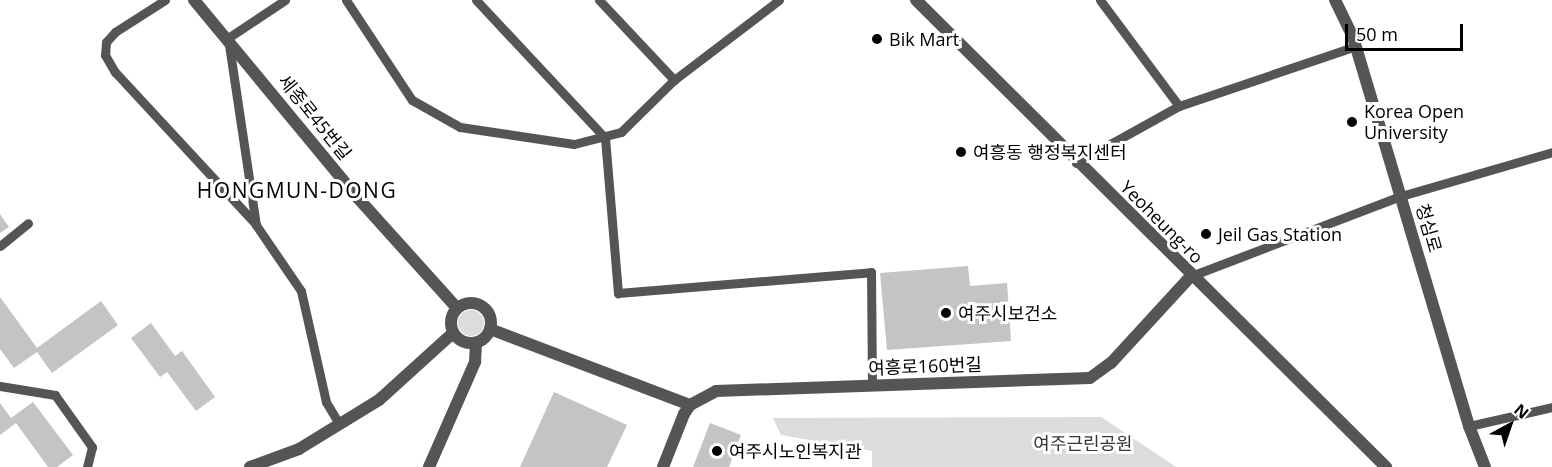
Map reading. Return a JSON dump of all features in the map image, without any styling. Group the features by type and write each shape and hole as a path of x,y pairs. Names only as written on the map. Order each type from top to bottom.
{"street":[{"name":"세종로45번길","path":"194,0 228,38 357,197 457,308"},
{"name":"Yeoheung-ro","path":"915,0 1386,467"},
{"name":"청심로","path":"1335,0 1356,46 1469,426 1485,467"},
{"name":"여흥로160번길","path":"690,405 716,391 1090,378 1111,363 1191,276"},
{"path":"429,467 475,362 476,343 490,329 490,316 482,306 469,303 457,308 450,320 453,333 463,342 476,343"},
{"path":"490,329 690,405 676,429 663,467"},
{"path":"250,467 299,449 338,422 380,400 453,333"}],"lane":[{"path":"165,0 115,32 106,42 105,55 115,72 256,225 301,291 326,402 338,422"},
{"path":"256,225 228,38 285,0"},
{"path":"346,0 412,100 460,127 574,144 605,138 621,132 674,80 776,1"},
{"path":"476,0 605,138 618,293 871,272 872,386"},
{"path":"599,0 674,80"},
{"path":"1100,0 1179,106"},
{"path":"1077,163 1179,106 1356,46"},
{"path":"1191,276 1401,196 1552,152"},
{"path":"0,246 28,223"},
{"path":"0,386 55,396 92,447 87,467"},
{"path":"1469,426 1552,407"}],"green space":[{"path":"471,310 480,314 484,323 480,332 471,336 462,332 458,323 462,314"},
{"name":"여주근린공원","path":"1101,417 1176,467 872,467 872,451 781,435 773,418"}],"building":[{"path":"0,214 9,227 0,233"},
{"name":"여주시보건소","path":"968,266 970,286 1007,283 1011,341 887,350 880,273"},
{"path":"0,297 37,348 101,301 118,325 52,373 37,352 14,368 0,349"},
{"path":"151,323 175,356 182,351 215,397 196,411 167,372 160,377 131,338"},
{"path":"554,392 627,425 607,467 520,467"},
{"path":"33,402 73,455 57,467 48,467 16,423 0,435 0,403 11,418"},
{"name":"여주시노인복지관","path":"710,423 741,435 729,467 693,467"}],"place":[{"name":"Bik Mart","path":"877,39"},
{"name":"Korea Open University","path":"1352,122"},
{"name":"여흥동 행정복지센터","path":"961,152"},
{"name":"Jeil Gas Station","path":"1206,234"},
{"name":"여주시보건소","path":"946,313"},
{"name":"여주시노인복지관","path":"717,451"}],"district":[{"name":"HONGMUN-DONG","path":"297,190"}]}
